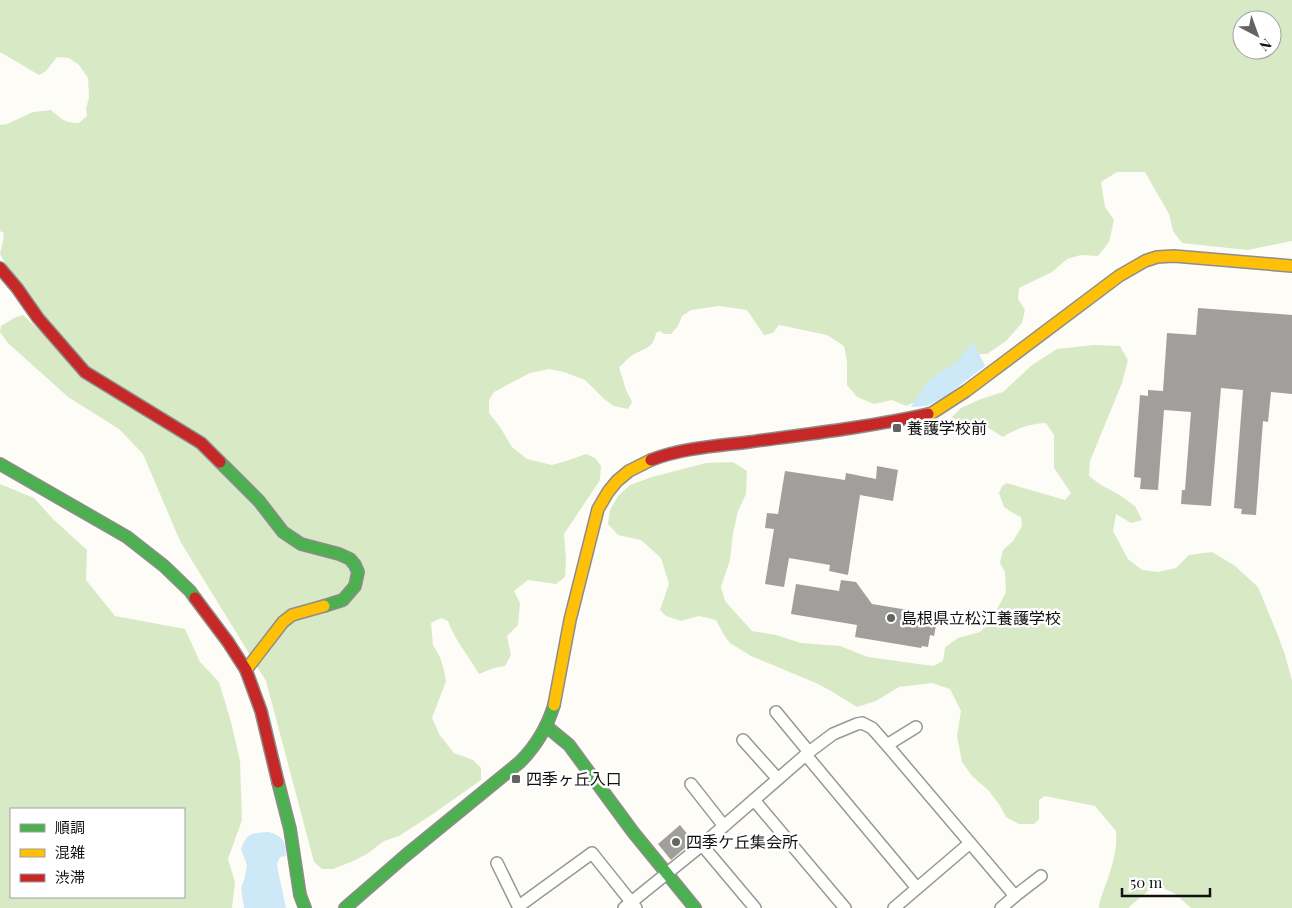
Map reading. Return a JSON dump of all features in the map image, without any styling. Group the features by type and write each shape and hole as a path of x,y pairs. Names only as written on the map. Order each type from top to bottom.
{"street":[{"path":"345,908 405,856 523,760 540,739 546,726 555,693 567,634 598,509 608,492 629,471 663,455 862,426 932,413 966,391 1119,276 1144,261 1157,257 1174,256 1292,266"},
{"path":"0,268 38,318 85,372 201,443 259,501 283,532 301,544 339,554 350,559 355,565 358,572 355,586 343,600 292,615 283,622 246,670"},
{"path":"0,464 127,537 164,566 190,591 214,622 246,670 262,711 290,829 300,895 304,908"},
{"path":"776,712 917,888"},
{"path":"497,862 519,907 592,853 631,906 666,874 833,734 857,724 862,724 872,728 1015,896"},
{"path":"546,726 569,745 666,874 696,908"},
{"path":"887,745 916,727"},
{"path":"743,740 778,779"},
{"path":"691,784 724,826"},
{"path":"754,800 846,908"},
{"path":"894,908 970,843"},
{"path":"702,845 755,908"},
{"path":"1001,908 1041,876"}],"green space":[{"path":"0,0 1292,0 1292,241 1247,250 1182,243 1173,231 1169,214 1145,172 1117,172 1101,182 1105,207 1114,220 1109,242 1098,256 1081,255 1067,259 1052,272 1019,288 1018,299 1025,310 1022,323 1006,341 987,354 972,354 923,398 906,406 892,400 874,404 857,397 847,385 847,362 844,346 827,335 779,325 773,333 764,335 747,310 719,306 691,310 682,316 678,326 671,334 664,334 660,331 656,333 655,339 650,346 631,356 619,367 632,402 628,409 614,406 585,380 564,372 549,369 530,373 494,392 489,400 489,413 512,447 527,459 552,465 586,454 595,458 601,466 600,480 564,534 565,577 556,584 528,580 514,591 520,603 518,625 507,636 511,655 505,666 479,674 458,642 448,621 441,618 431,623 433,645 440,657 446,681 432,718 439,734 454,753 473,760 481,768 481,780 430,816 399,836 384,841 367,854 333,869 322,869 314,862 266,681 180,541 143,454 119,429 68,397 8,343 0,332 1,326 23,315 39,330 0,254 4,233 0,231 0,125 7,124 33,112 51,110 66,121 74,123 79,123 87,116 88,78 79,65 69,58 57,57 46,71 39,75 0,52"},
{"path":"1093,345 1120,346 1128,360 1122,383 1090,461 1089,476 1135,506 1142,520 1131,523 1116,514 1113,531 1128,559 1142,570 1158,572 1176,568 1189,555 1212,552 1235,566 1258,587 1285,655 1292,681 1292,908 1191,908 1174,893 1155,885 1129,908 1099,908 1113,860 1116,831 1095,806 1045,796 1039,800 1039,819 1034,824 1019,824 1006,817 988,790 972,776 962,762 957,736 961,711 950,689 932,683 899,687 876,701 857,707 816,683 751,656 730,643 716,620 699,616 681,621 666,616 660,610 669,584 661,558 641,540 618,535 608,524 610,510 618,496 630,485 652,477 706,463 733,462 747,471 746,494 738,511 730,560 721,587 725,601 752,631 776,635 801,643 840,646 868,657 933,666 943,661 945,647 958,638 980,632 991,621 1006,592 1005,572 1000,563 1003,550 1013,541 1022,526 1021,517 1004,507 999,493 1002,486 1007,483 1065,500 1071,493 1054,468 1054,435 1046,423 1023,427 1003,437 987,427 958,427 951,425 951,418 961,408 1003,392 1032,365 1057,349"},
{"path":"0,484 34,498 53,519 87,550 86,580 115,616 185,629 200,662 219,682 240,761 242,820 228,859 235,882 232,908 0,908"}],"water":[{"path":"974,343 985,366 947,395 927,406 911,407 927,383 938,373 956,363 971,344"},
{"path":"269,832 281,838 285,847 286,856 280,857 277,864 286,908 244,908 241,888 247,865 241,849 251,834"}],"building":[{"path":"1198,308 1292,315 1292,394 1271,392 1268,422 1263,421 1256,515 1241,514 1242,509 1234,508 1243,390 1221,388 1211,506 1181,504 1182,490 1185,490 1191,412 1164,410 1158,490 1140,489 1141,478 1134,477 1140,395 1148,396 1148,390 1163,391 1167,333 1196,335"},
{"name":"島根県立松江養護学校","path":"877,466 898,470 893,501 860,495 848,575 829,571 830,565 789,558 784,587 765,584 774,529 765,528 767,513 778,514 785,471 845,480 846,473 876,479"},
{"path":"841,580 856,582 872,604 938,615 934,636 930,635 928,647 922,646 921,648 855,637 857,625 791,614 796,584 839,591"},
{"name":"四季ケ丘集会所","path":"680,825 693,841 671,860 658,844"}],"traffic: fast":[{"path":"220,462 259,501 283,532 301,544 339,554 350,559 355,565 358,572 355,586 343,600 324,606"},
{"path":"0,464 127,537 164,566 195,598"},
{"path":"345,908 520,762 541,736 554,705"},
{"path":"546,726 569,745 633,832 695,908"},
{"path":"278,782 290,829 300,895 305,908"}],"traffic: slow":[{"path":"928,414 966,391 1119,276 1145,261 1157,257 1174,256 1292,266"},
{"path":"554,705 570,620 598,509 617,481 629,471 651,460"},
{"path":"246,670 283,622 292,615 324,606"}],"traffic: jam":[{"path":"0,268 38,318 85,372 201,443 220,462"},
{"path":"651,460 700,448 839,430 928,414"},
{"path":"195,598 246,670 261,711 278,782"}],"place":[{"name":"養護学校前","path":"897,428"},
{"name":"島根県立松江養護学校","path":"891,618"},
{"name":"四季ヶ丘入口","path":"516,779"},
{"name":"四季ケ丘集会所","path":"676,842"}]}
